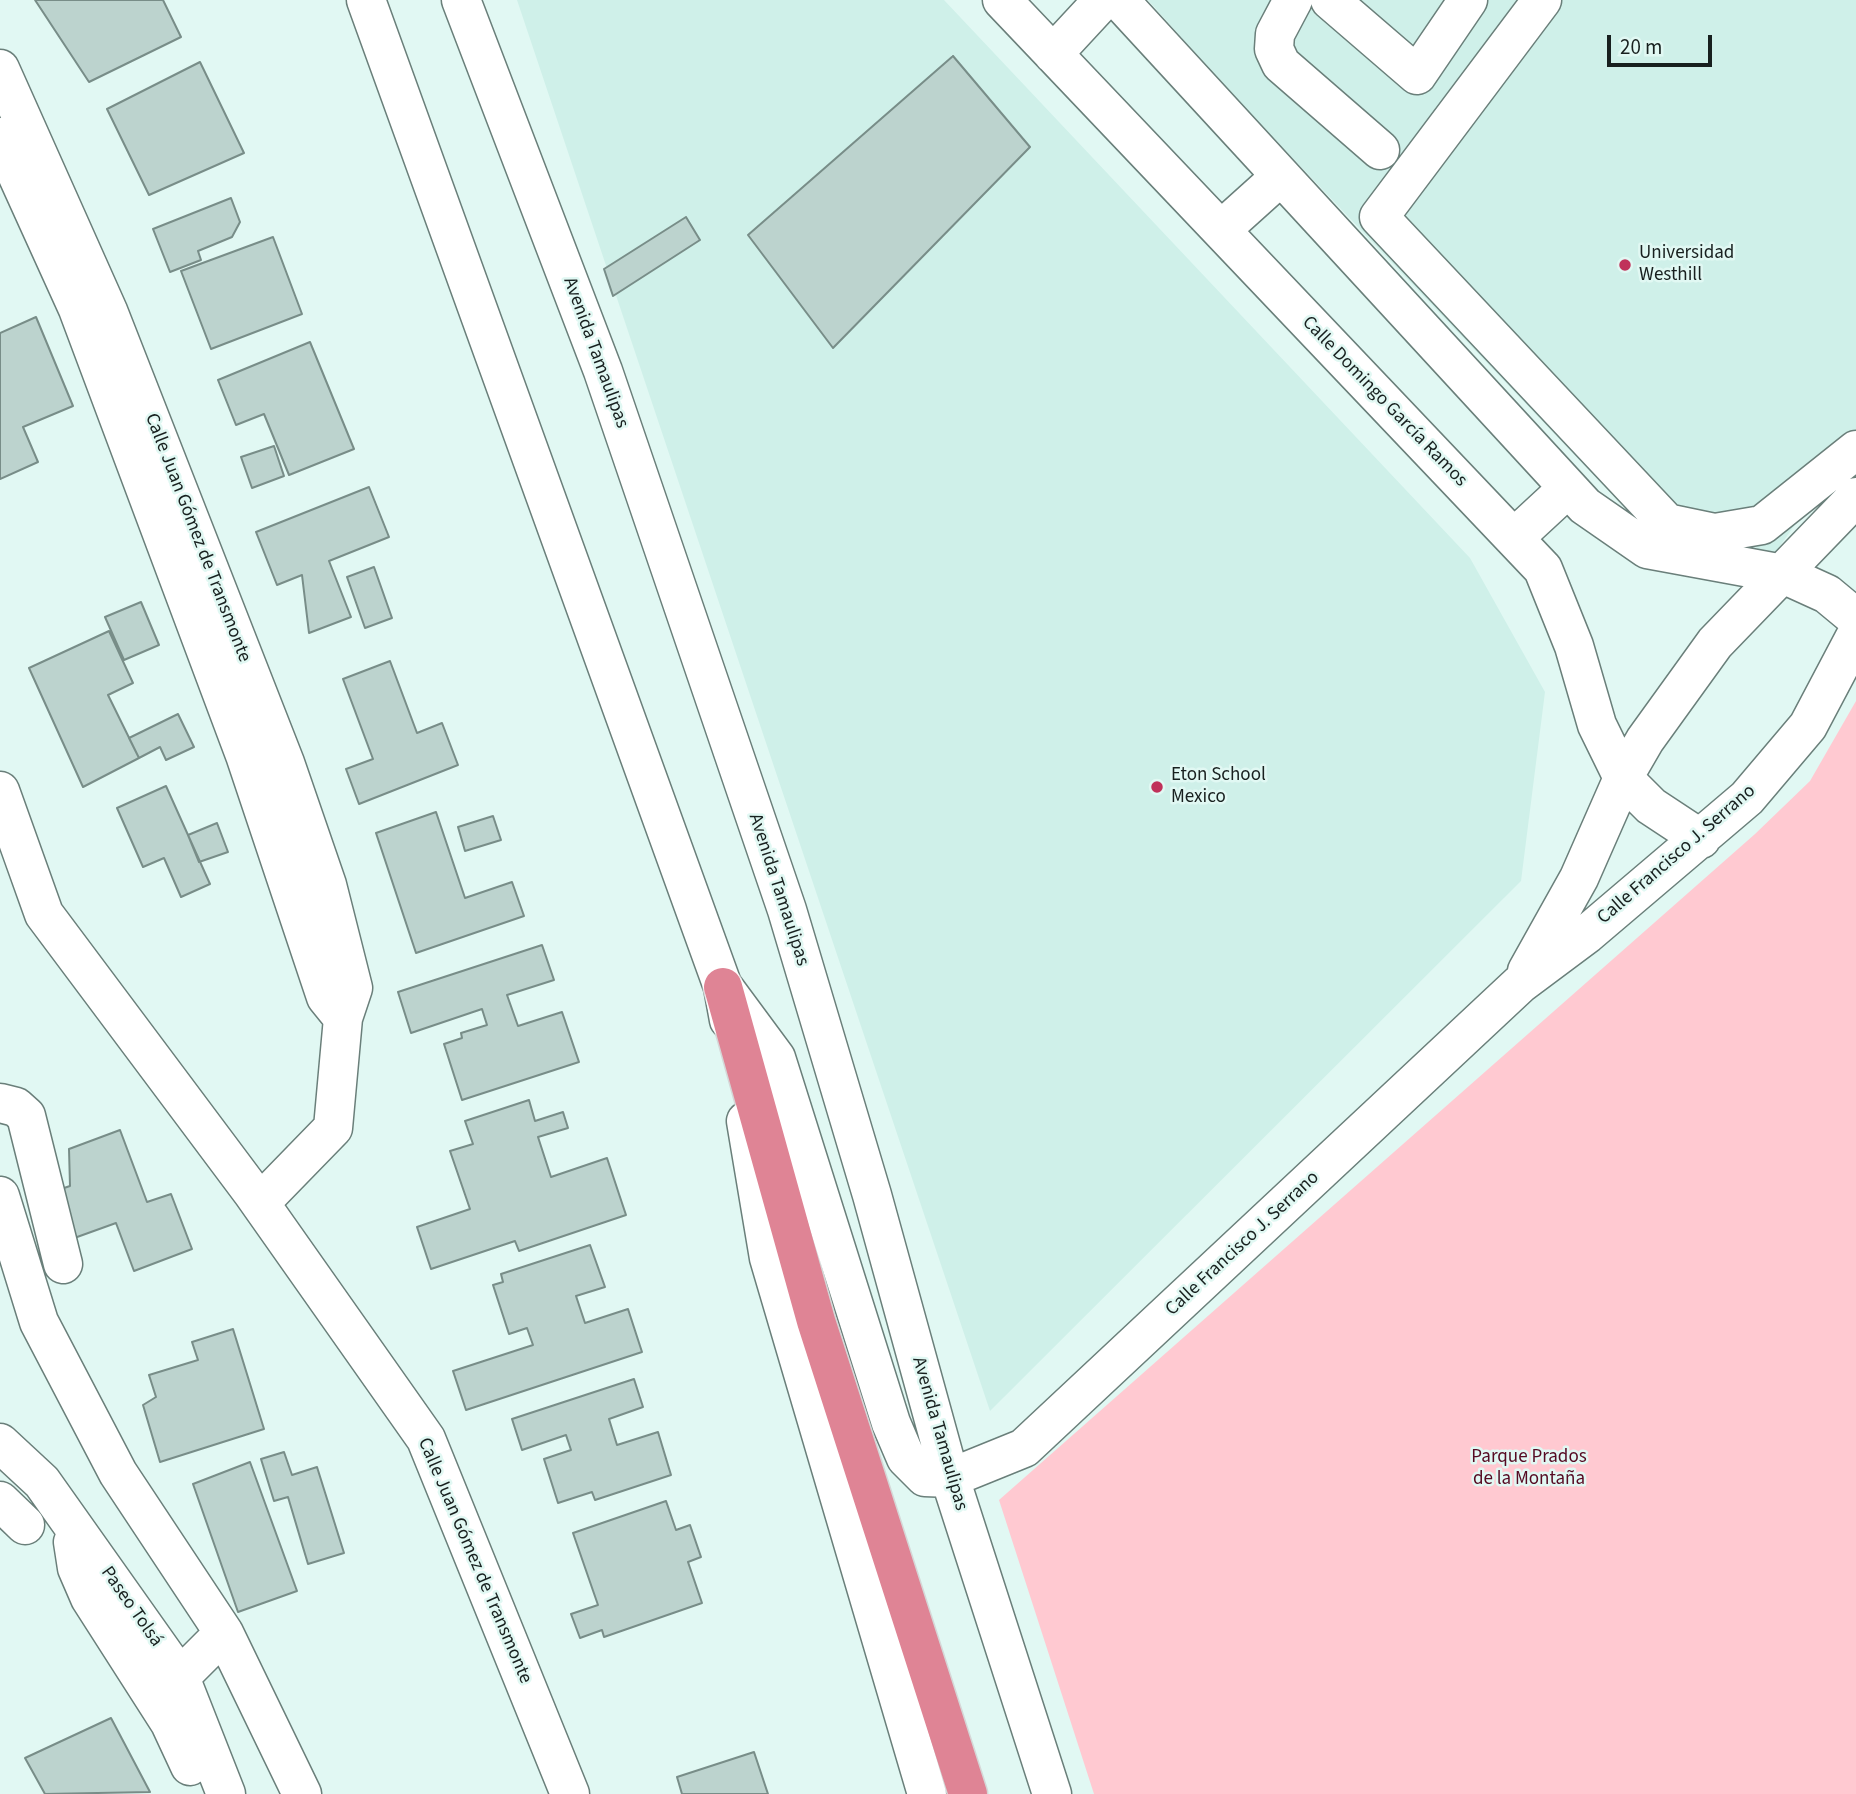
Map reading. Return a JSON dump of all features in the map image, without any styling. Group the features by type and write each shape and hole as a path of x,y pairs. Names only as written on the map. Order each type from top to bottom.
{"highway":[{"path":"723,987 816,1321 968,1794"}],"street":[{"path":"366,0 723,987 769,1258 927,1794"},
{"name":"Avenida Tamaulipas","path":"461,0 603,371 787,910 872,1195 950,1478 1052,1794"},
{"name":"Calle Domingo García Ramos","path":"1002,0 1543,569 1574,646 1597,725 1623,778 1651,806 1701,839"},
{"path":"1053,54 1103,0"},
{"path":"1119,0 1585,506 1647,549 1783,574 1827,594 1856,618"},
{"path":"1293,0 1275,34 1274,49 1281,64 1380,150"},
{"path":"1349,6 1418,75 1468,0"},
{"path":"1542,0 1378,217 1667,523 1714,533 1762,525 1856,450"},
{"name":"Calle Juan Gómez de Transmonte","path":"0,69 108,311 285,763 310,891"},
{"name":"Calle Juan Gómez de Transmonte","path":"0,137 78,309 245,755 353,988 343,1018 333,1128 260,1203"},
{"path":"1221,230 1281,176"},
{"path":"1514,538 1569,488"},
{"name":"Calle Francisco J. Serrano","path":"1520,984 1579,878 1623,778 1645,740 1715,643 1856,497"},
{"name":"Calle Francisco J. Serrano","path":"950,1478 1024,1448 1520,984 1701,839 1747,798 1808,726 1856,635"},
{"name":"Calle Juan Gómez de Transmonte","path":"0,791 44,914 260,1203 426,1439 570,1794"},
{"path":"723,987 776,1058 891,1423 906,1458 925,1477 950,1478"},
{"path":"0,1103 16,1107 26,1116 62,1264"},
{"path":"0,1196 39,1322 118,1474 224,1633 302,1794"},
{"name":"Paseo Tolsá","path":"0,1443 43,1482 180,1677 226,1794"},
{"path":"69,1520 77,1568 90,1598 170,1723 203,1794"},
{"path":"180,1677 224,1633"}],"shaded area":[{"name":"Eton School Mexico","path":"517,0 944,0 1470,558 1545,692 1521,881 990,1411"},
{"name":"Universidad Westhill","path":"1148,0 1856,0 1856,438 1775,553 1697,542 1619,502 1229,91"}],"green space":[{"name":"Parque Prados de la Montaña","path":"1856,701 1856,1794 1094,1794 999,1500 1755,834 1810,781"}],"building":[{"path":"35,0 163,0 181,37 89,82"},
{"path":"953,56 1030,147 833,348 748,235"},
{"path":"200,62 244,153 149,195 107,109"},
{"path":"231,198 240,222 232,237 198,251 201,260 170,272 153,229"},
{"path":"686,217 700,240 613,296 604,269"},
{"path":"273,237 302,314 211,349 181,271"},
{"path":"36,317 73,406 23,427 38,462 0,479 0,333"},
{"path":"310,342 354,449 289,475 264,414 236,425 218,380"},
{"path":"274,446 284,476 252,488 241,457"},
{"path":"369,487 389,537 329,561 351,617 309,633 302,575 277,585 256,532"},
{"path":"374,567 392,618 365,628 347,577"},
{"path":"141,602 159,645 124,660 105,617"},
{"path":"109,631 133,683 108,695 139,758 83,787 29,668"},
{"path":"390,661 417,733 442,723 458,765 359,804 346,769 373,759 343,679"},
{"path":"178,714 194,747 166,760 160,747 139,758 129,738"},
{"path":"166,786 210,884 181,897 164,858 143,867 117,808"},
{"path":"436,812 465,898 512,882 524,916 416,953 376,833"},
{"path":"493,816 501,840 465,851 458,827"},
{"path":"217,823 228,852 199,862 188,835"},
{"path":"542,945 554,980 507,995 518,1026 562,1012 579,1062 462,1100 444,1044 462,1038 461,1033 487,1025 482,1009 411,1033 398,992"},
{"path":"529,1100 535,1121 563,1112 568,1128 538,1137 551,1177 607,1158 626,1215 519,1251 515,1241 431,1269 417,1227 470,1209 450,1151 473,1144 465,1121"},
{"path":"120,1130 147,1202 171,1194 192,1249 134,1271 116,1223 66,1241 49,1193 70,1186 69,1149"},
{"path":"590,1245 605,1287 576,1296 585,1323 628,1309 642,1352 466,1410 453,1371 533,1345 527,1328 509,1334 493,1285 503,1282 501,1274"},
{"path":"233,1329 264,1429 160,1462 143,1405 156,1397 149,1375 198,1360 192,1342"},
{"path":"634,1379 643,1407 609,1419 617,1445 658,1432 671,1475 595,1500 592,1492 558,1503 544,1459 571,1450 566,1435 522,1450 512,1419"},
{"path":"284,1452 292,1475 317,1467 344,1553 308,1564 288,1497 274,1501 261,1459"},
{"path":"250,1462 297,1591 238,1612 193,1484"},
{"path":"666,1501 676,1530 690,1525 701,1557 688,1562 702,1603 604,1637 602,1630 580,1638 571,1614 598,1605 573,1533"},
{"path":"111,1718 150,1792 45,1794 25,1758"},
{"path":"754,1752 768,1794 682,1794 677,1777"}],"place":[{"name":"Universidad Westhill","path":"1625,265"},
{"name":"Eton School Mexico","path":"1157,787"}]}
